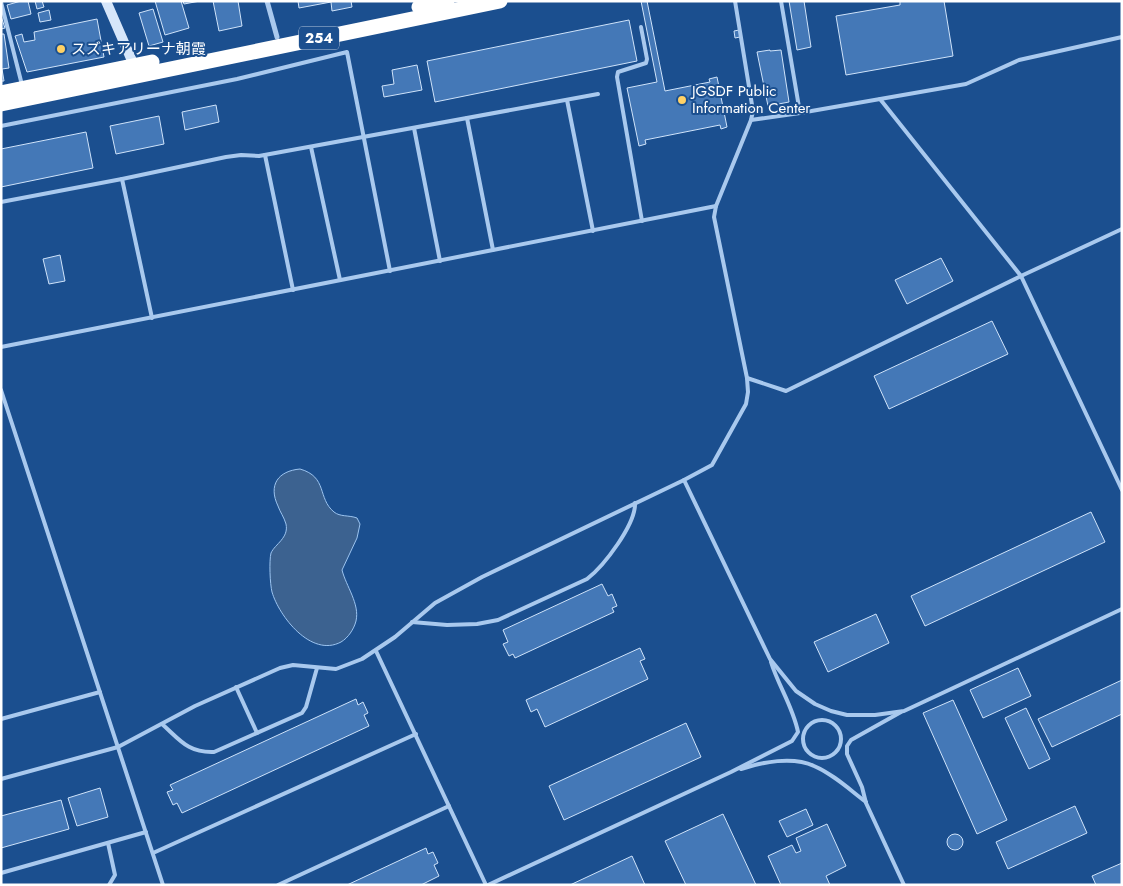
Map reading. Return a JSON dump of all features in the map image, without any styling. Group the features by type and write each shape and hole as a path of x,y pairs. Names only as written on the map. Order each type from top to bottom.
{"highway":[{"name":"254","path":"1,104 277,37 447,1"},
{"name":"254","path":"1,92 137,71 500,1"}],"street":[{"path":"106,1 137,71"},
{"path":"267,1 277,37"}],"lane":[{"path":"1,779 118,747 236,687 280,668 293,665 336,669 346,666 376,651 435,604 482,577 712,465 746,404 748,392 747,378 714,217 716,206 753,111 736,1"},
{"path":"781,1 800,113"},
{"path":"1,2 22,88"},
{"path":"641,27 647,59 646,63 623,69 618,72 617,77 642,221"},
{"path":"751,120 966,84 1019,60 1122,37"},
{"path":"1,126 237,78 347,52 390,271"},
{"path":"1,202 226,157 265,155 598,94"},
{"path":"880,99 1021,276 1122,490"},
{"path":"568,100 593,231"},
{"path":"467,118 493,250"},
{"path":"414,128 440,261"},
{"path":"311,147 340,280"},
{"path":"265,155 293,290"},
{"path":"122,179 152,318"},
{"path":"1,347 716,206"},
{"path":"747,378 786,391 1021,276 1122,230"},
{"path":"1,390 163,885"},
{"path":"376,651 487,885 731,772 792,740 798,732 796,722 770,659 684,480"},
{"path":"412,622 447,625 476,624 498,620 587,579 597,571 613,552 634,514 636,503"},
{"path":"904,885 866,803 862,787 847,754 847,746 851,740 904,711 1122,609"},
{"path":"770,659 796,691 815,704 831,711 847,715 875,715 904,711"},
{"path":"162,724 190,749 214,752 302,713 306,707 318,668"},
{"path":"236,687 257,733"},
{"path":"1,719 100,692"},
{"path":"827,720 831,711"},
{"path":"827,720 837,727 840,732 840,743 837,751 832,756 817,758 804,747 803,733 809,724 814,721 827,720"},
{"path":"798,732 803,733"},
{"path":"153,854 416,734"},
{"path":"840,743 847,746"},
{"path":"814,766 817,758"},
{"path":"731,772 773,762 794,762 814,766 841,783 866,803"},
{"path":"278,885 449,806"},
{"path":"1,873 146,832"},
{"path":"108,843 115,876 109,885"}],"water":[{"path":"300,469 315,477 319,482 325,500 334,512 339,515 357,518 360,524 357,538 342,570 356,608 356,621 346,638 341,642 330,645 308,640 298,632 282,612 271,588 271,553 284,537 286,529 285,521 275,498 275,486 281,476 292,470"}],"building":[{"path":"28,1 31,14 11,19 7,5"},
{"path":"35,1 42,1 44,7 37,9"},
{"path":"155,1 181,1 189,28 165,35"},
{"path":"183,1 200,1 184,4"},
{"path":"213,1 238,1 242,26 219,31"},
{"path":"298,1 351,1 352,7 332,11 331,2 299,8"},
{"path":"641,1 647,1 665,91 710,82 709,79 717,77 727,127 721,129 720,125 645,140 646,144 639,146 627,88 657,82"},
{"path":"789,1 804,1 811,47 797,50"},
{"path":"900,1 944,1 953,56 846,75 836,16 900,5"},
{"path":"153,9 163,42 149,46 139,13"},
{"path":"49,10 51,20 40,22 38,13"},
{"path":"1,16 5,28 1,29"},
{"name":"スズキアリーナ朝霞","path":"97,19 104,57 27,72 15,36 22,34 24,42 35,40 34,32"},
{"path":"629,20 637,61 435,102 427,61"},
{"path":"739,30 740,37 735,38 734,31"},
{"path":"1,34 4,34 9,68 2,69 4,81 1,81"},
{"path":"781,50 789,102 768,106 757,52"},
{"path":"417,65 422,90 384,97 382,86 394,84 392,70"},
{"path":"216,105 219,122 185,130 182,112"},
{"path":"159,116 164,144 116,154 110,126"},
{"path":"86,132 93,168 1,187 1,149"},
{"path":"60,255 65,281 49,284 43,259"},
{"path":"941,258 953,281 907,304 895,280"},
{"path":"992,321 1008,354 889,409 874,376"},
{"path":"1091,512 1105,542 925,626 911,596"},
{"path":"602,584 608,596 612,594 617,606 612,608 614,612 515,658 513,654 509,656 503,644 508,642 503,630"},
{"path":"876,614 889,643 828,672 814,642"},
{"path":"640,648 645,659 640,661 648,679 545,727 537,709 531,712 526,700"},
{"path":"1018,668 1031,696 983,718 970,690"},
{"path":"1122,680 1122,714 1052,747 1038,719"},
{"path":"356,699 358,705 363,702 368,713 364,715 369,726 182,813 177,803 173,805 167,792 173,790 170,785"},
{"path":"953,700 1007,820 977,834 923,713"},
{"path":"1026,708 1050,759 1029,769 1005,718"},
{"path":"686,723 701,757 564,820 549,786"},
{"path":"100,788 108,817 77,826 68,798"},
{"path":"61,800 69,829 1,848 1,816"},
{"path":"1075,806 1087,833 1008,869 996,842"},
{"path":"806,809 813,825 787,837 779,821"},
{"path":"723,814 756,885 686,885 665,841"},
{"path":"827,824 846,866 826,876 830,885 781,885 768,856 792,845 796,853 801,851 796,838"},
{"path":"955,834 963,842 955,850 947,842"},
{"path":"426,848 428,854 433,852 438,863 434,865 439,876 421,885 347,885"},
{"path":"632,856 645,885 570,885"},
{"path":"1122,863 1122,885 1096,885 1092,876"}],"place":[{"name":"スズキアリーナ朝霞","path":"61,49"},
{"name":"JGSDF Public Information Center","path":"682,100"}]}
